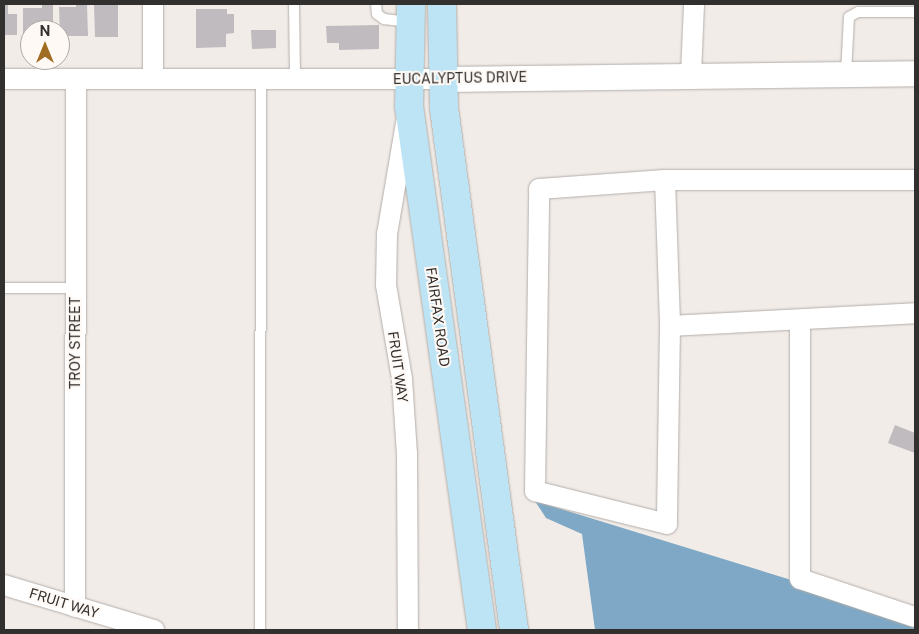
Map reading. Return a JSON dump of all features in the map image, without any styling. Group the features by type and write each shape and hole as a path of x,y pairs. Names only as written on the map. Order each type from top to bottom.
{"main road":[{"path":"442,4 443,78 514,630"},
{"name":"FAIRFAX ROAD","path":"411,13 412,79 409,106 482,630"}],"street":[{"path":"153,4 153,78"},
{"path":"691,74 694,4"},
{"name":"EUCALYPTUS DRIVE","path":"4,79 412,79 691,74 915,74"},
{"name":"TROY STREET","path":"75,607 76,78"},
{"name":"FRUIT WAY","path":"408,630 403,398 386,285 387,234 409,106"},
{"path":"666,180 670,326 667,524 536,491 539,189 666,180 915,180"},
{"path":"670,326 915,313"},
{"path":"800,320 800,579 915,617"},
{"name":"FRUIT WAY","path":"4,585 154,630"}],"lane":[{"path":"294,4 295,78"},
{"path":"376,4 377,14 384,20 411,13"},
{"path":"846,74 849,17 858,12 915,12"},
{"path":"260,630 261,78"},
{"path":"4,288 75,288"}],"water":[{"path":"535,501 915,618 915,630 595,630 582,534 546,518"}],"building":[{"path":"4,4 8,4 8,14 17,14 17,35 4,35"},
{"path":"42,4 53,4 53,20 23,20 23,8 42,8"},
{"path":"76,4 87,4 88,36 70,36 70,20 59,20 59,7 76,7"},
{"path":"94,4 118,4 118,37 95,37"},
{"path":"196,9 227,9 227,14 234,14 234,33 226,34 226,47 196,48"},
{"path":"379,25 379,49 339,50 339,43 327,43 326,26"},
{"path":"251,30 276,30 276,48 252,49"},
{"path":"895,425 915,433 915,453 888,443"}]}
